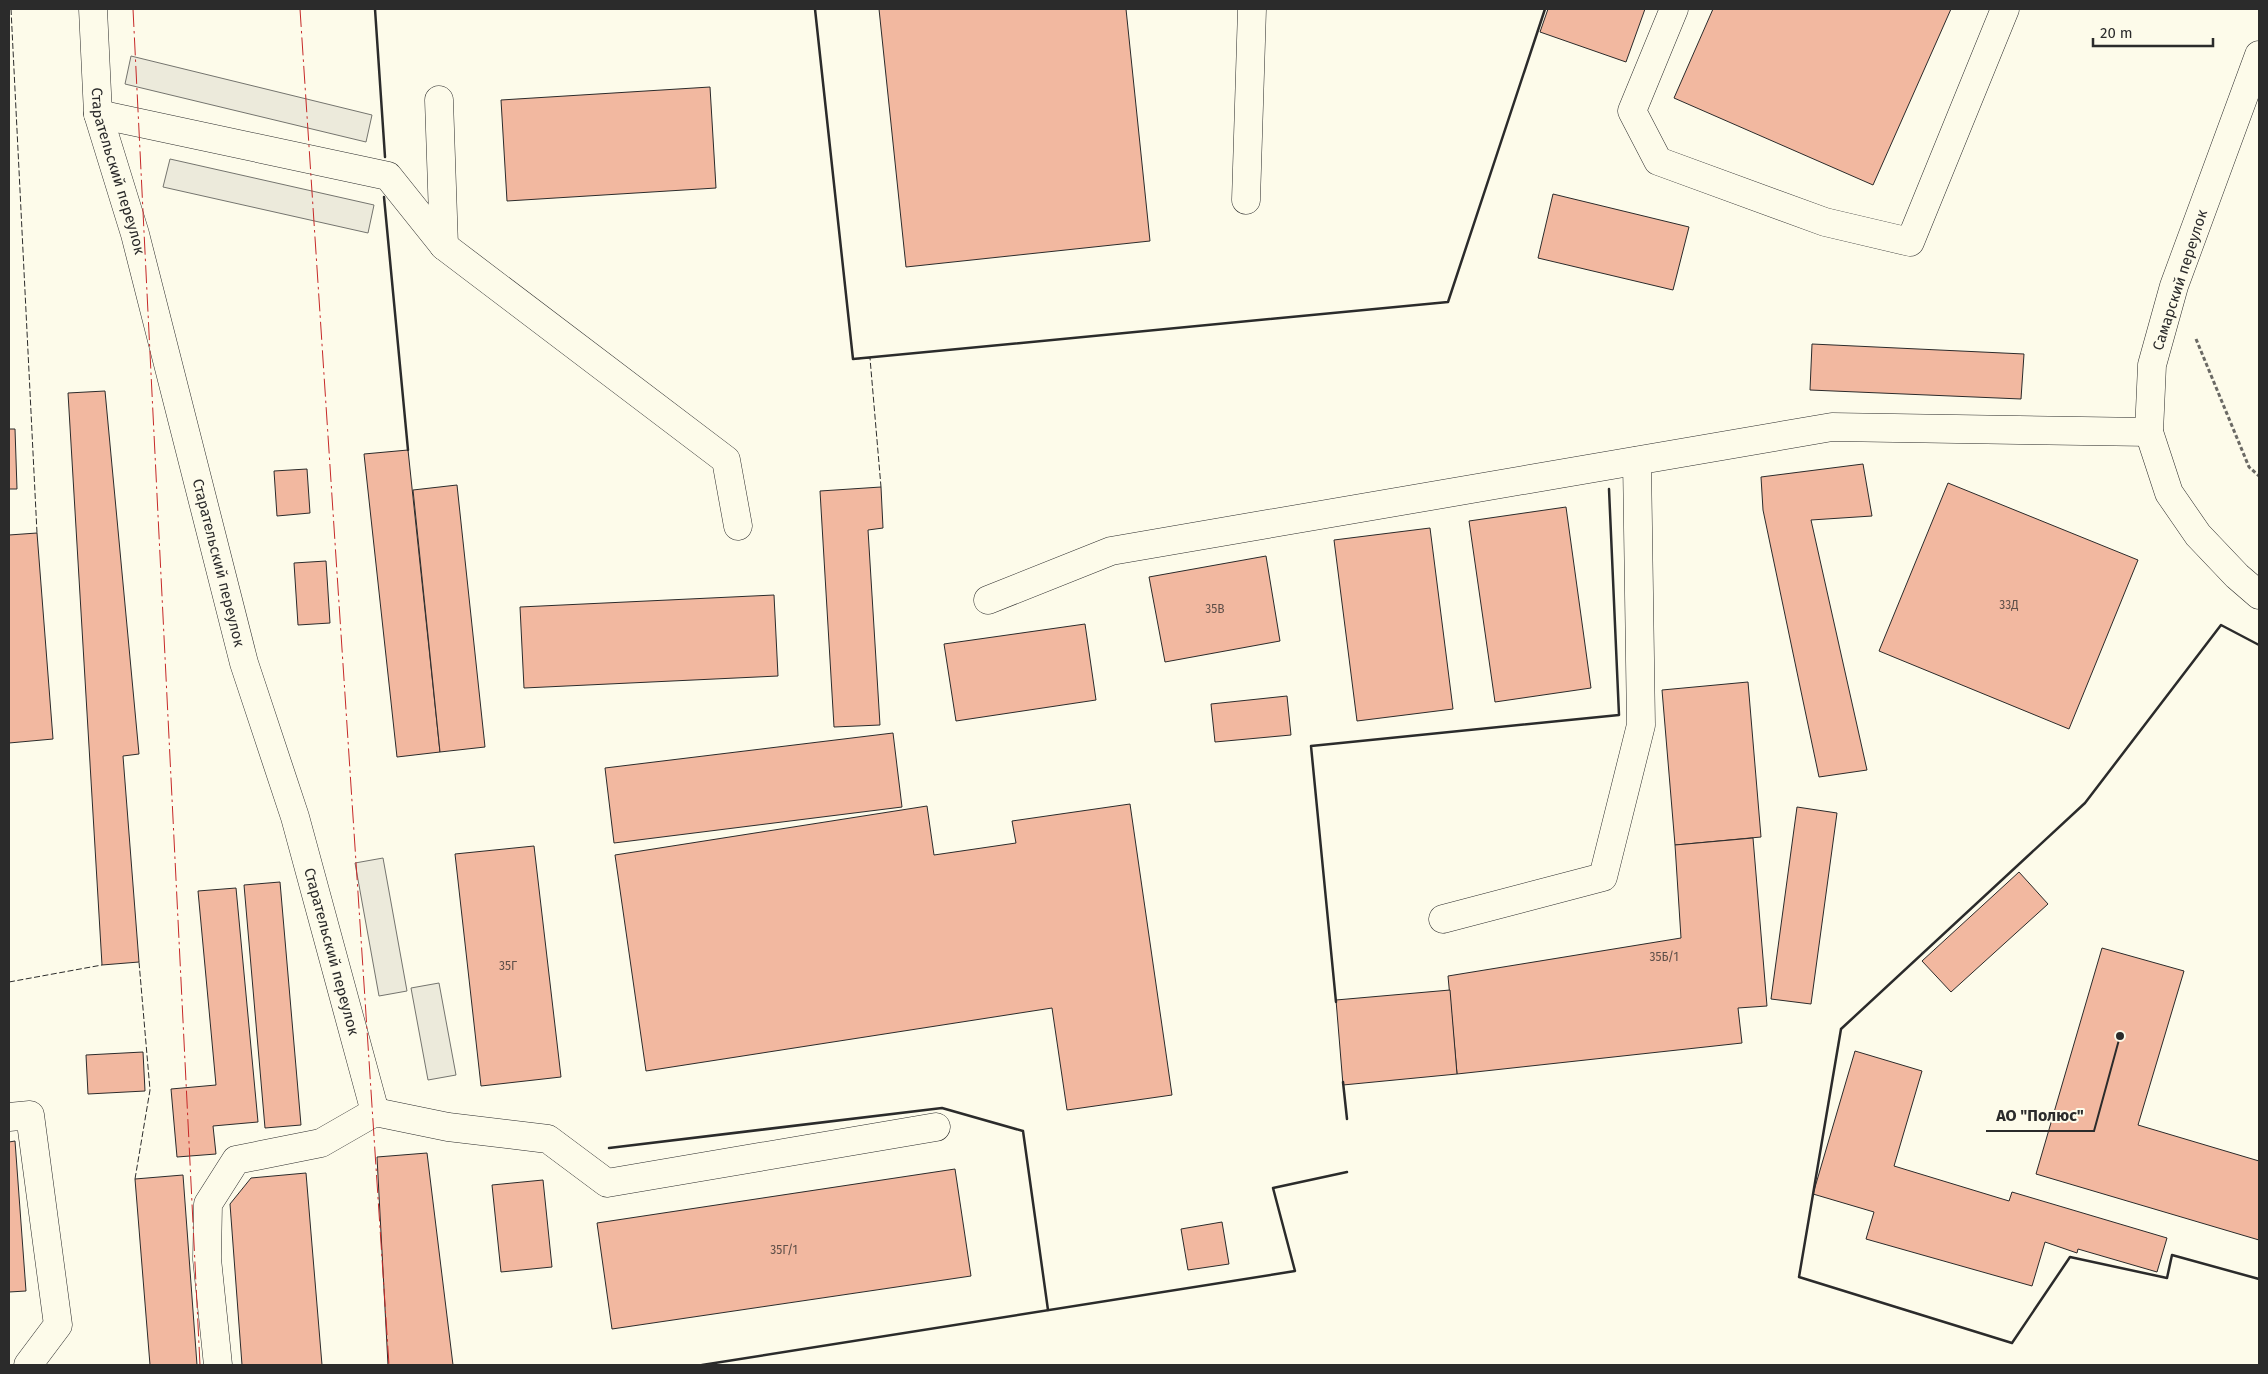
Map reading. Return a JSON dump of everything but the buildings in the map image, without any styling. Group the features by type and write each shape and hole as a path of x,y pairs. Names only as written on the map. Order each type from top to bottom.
{"street":[{"name":"Старательский переулок","path":"93,9 98,114 135,234 244,663 295,817 375,1112"},
{"path":"1246,200 1252,9"},
{"path":"1674,9 1632,111 1658,161 1825,222 1910,242 2005,9"},
{"name":"Самарский переулок","path":"2259,55 2174,286 2152,365 2150,432 2169,493 2198,535 2237,576 2259,595"},
{"path":"439,100 444,246"},
{"path":"98,114 388,176 444,246 726,460 738,526"},
{"path":"988,600 1111,551 1832,427 2150,432"},
{"path":"1443,919 1603,877 1640,725 1636,461"},
{"path":"218,1365 208,1259 208,1204 236,1160 322,1143 375,1112 448,1127 548,1139 607,1183 936,1127"},
{"path":"9,1117 30,1115 58,1325 28,1365"}],"path":[{"path":"2174,286 2249,467 2259,476"}],"shaded area":[{"path":"131,56 372,115 366,142 125,84"},
{"path":"170,159 374,205 368,233 163,187"},
{"path":"383,858 407,991 379,996 355,863"},
{"path":"439,983 456,1075 428,1080 411,988"}],"fence":[{"path":"11,9 37,533"},
{"path":"815,9 853,359 870,358 881,487"},
{"path":"135,1179 150,1090 139,962"},
{"path":"9,982 102,965"}],"wall":[{"path":"375,9 385,157"},
{"path":"815,9 853,359 1448,302 1545,9"},
{"path":"384,197 408,450"},
{"path":"1336,1002 1311,746 1619,715 1609,489"},
{"path":"2259,645 2221,625 2085,803 1841,1029 1799,1277 2012,1343 2070,1257 2167,1278 2172,1255 2259,1279"},
{"path":"1343,1082 1347,1119"},
{"path":"609,1148 942,1108 1023,1131 1048,1310"},
{"path":"702,1365 1295,1271 1273,1188 1347,1172"}],"power":[{"path":"133,9 200,1365"},
{"path":"300,9 389,1365"}],"place":[{"name":"АО \"Полюс\"","path":"2120,1036"}]}
